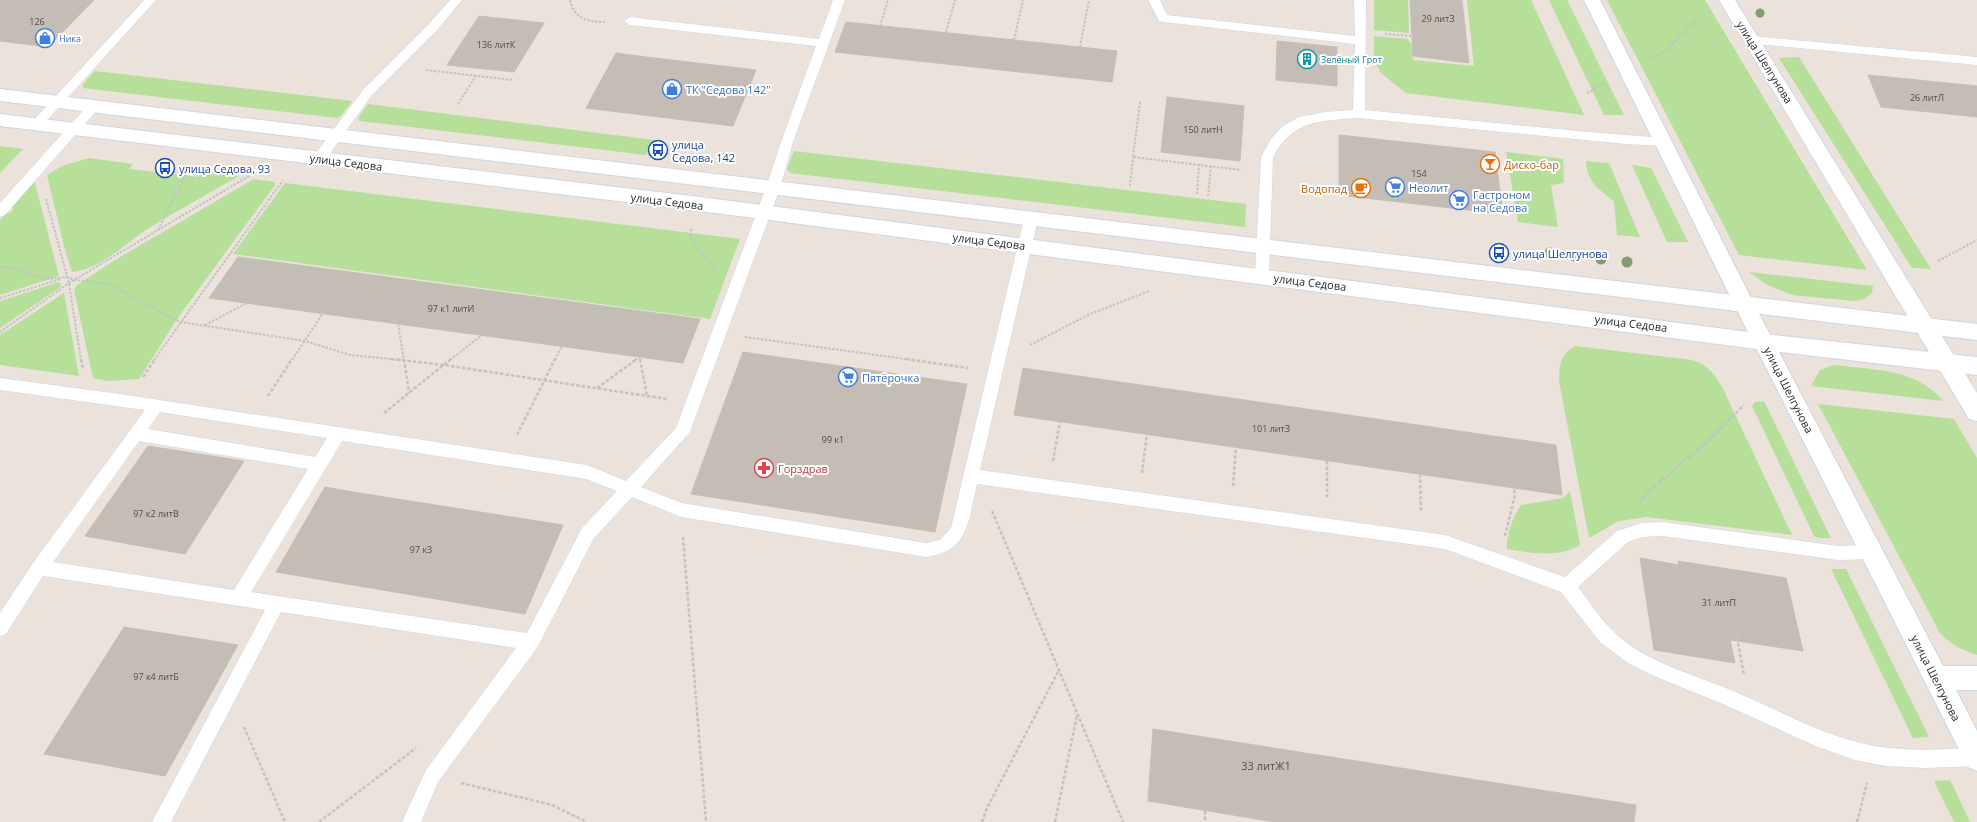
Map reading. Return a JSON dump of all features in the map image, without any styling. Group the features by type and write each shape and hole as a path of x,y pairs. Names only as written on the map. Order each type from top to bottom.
{"main road":[{"name":"улица Шелгунова","path":"1592,0 1744,304 1977,757"},
{"name":"улица Шелгунова","path":"1727,0 1977,412"},
{"path":"0,96 1263,247 1924,324 1977,332"},
{"name":"улица Седова","path":"0,120 764,213 1262,276 1764,342 1977,366"},
{"path":"1936,678 1977,678"}],"lane":[{"path":"37,124 150,0"},
{"path":"319,159 367,93 433,28 456,0"},
{"path":"411,822 432,776 531,642 588,533 682,432 764,213 787,142 839,0"},
{"path":"1154,0 1163,18 1361,41"},
{"path":"1359,114 1361,41 1360,0"},
{"path":"630,21 823,43"},
{"path":"1751,40 1977,61"},
{"path":"0,212 94,107"},
{"path":"1262,276 1267,157 1275,142 1287,129 1303,120 1325,116 1359,114 1419,118 1609,139 1664,142"},
{"path":"0,384 127,401 505,458 587,472 681,510 926,550 940,548 951,541 958,530 1031,219"},
{"path":"0,628 39,568 156,406"},
{"path":"238,598 338,433"},
{"path":"136,434 318,464"},
{"path":"971,476 1445,542 1567,586 1599,628 1622,650 1648,665 1751,707 1825,742 1873,755 1913,758 1977,757"},
{"path":"1567,586 1622,536 1642,530 1662,529 1838,553 1872,552"},
{"path":"39,568 531,642"},
{"path":"161,822 277,604"}],"path":[{"path":"570,0 571,9 579,17 595,22 630,21"},
{"path":"880,26 888,0"},
{"path":"946,32 955,0"},
{"path":"1014,40 1023,0"},
{"path":"1080,47 1089,0"},
{"path":"1587,93 1666,50 1706,11"},
{"path":"430,71 513,80"},
{"path":"458,104 476,76"},
{"path":"1130,186 1140,102"},
{"path":"1133,157 1245,170"},
{"path":"158,230 191,164"},
{"path":"1197,194 1199,165"},
{"path":"1208,196 1211,166"},
{"path":"0,332 69,283 254,173"},
{"path":"127,401 180,322 285,177"},
{"path":"45,195 69,283 81,356"},
{"path":"691,226 691,239 734,294"},
{"path":"1938,261 1977,240"},
{"path":"0,267 13,268 49,279 67,277 75,280 109,284 180,322 304,340 350,355 545,380 693,404"},
{"path":"0,298 67,277"},
{"path":"719,333 996,368 1060,326 1113,304 1155,289"},
{"path":"204,326 247,303"},
{"path":"252,420 323,313"},
{"path":"398,324 408,393"},
{"path":"355,436 482,335"},
{"path":"505,458 562,346"},
{"path":"597,388 640,357 647,396"},
{"path":"1622,536 1631,512 1651,489 1700,448 1744,405"},
{"path":"1049,487 1060,421"},
{"path":"1139,500 1147,434"},
{"path":"1231,513 1236,447"},
{"path":"1327,526 1328,461"},
{"path":"1420,474 1422,540"},
{"path":"971,476 997,518 1123,822"},
{"path":"1498,562 1515,495 1514,488"},
{"path":"681,510 688,582 706,822"},
{"path":"1734,627 1740,651"},
{"path":"982,822 986,808 1059,670"},
{"path":"230,692 285,822"},
{"path":"1055,822 1078,714"},
{"path":"319,822 420,745"},
{"path":"1858,822 1873,755"},
{"path":"432,776 552,805 587,822"},
{"path":"1205,811 1205,822"}],"green space":[{"path":"1374,0 1408,0 1409,33 1374,30"},
{"path":"1467,0 1531,0 1584,115 1406,93 1382,74 1374,62 1374,36 1408,39 1409,42 1411,42 1413,60 1474,66"},
{"path":"1549,0 1567,0 1624,115 1604,115"},
{"path":"1607,0 1705,0 1867,270 1739,255"},
{"path":"1799,57 1931,269 1912,268 1779,58"},
{"path":"95,71 352,101 341,116 337,118 83,88 83,84"},
{"path":"368,104 654,140 646,155 360,121 358,118"},
{"path":"0,146 23,149 0,173"},
{"path":"794,151 1246,204 1245,227 790,173 787,169"},
{"path":"1506,152 1563,159 1564,183 1551,185 1558,227 1518,222"},
{"path":"89,158 133,164 129,169 198,177 203,172 239,176 146,230 111,256 92,266 72,272 65,250 47,175 62,166"},
{"path":"1586,161 1609,163 1640,237 1617,235 1614,201 1594,184 1588,174"},
{"path":"1632,165 1651,168 1688,242 1667,242"},
{"path":"254,179 275,182 275,185 179,316 139,379 108,381 93,378 74,290 77,285 115,260"},
{"path":"32,183 35,183 59,276 0,295 0,220 7,212 10,213 14,209 11,208"},
{"path":"285,183 740,239 710,319 233,254"},
{"path":"1749,272 1873,286 1872,293 1864,299 1854,301 1793,295 1767,285"},
{"path":"59,282 62,286 0,328 0,301"},
{"path":"64,293 79,376 0,365 0,335"},
{"path":"1575,346 1692,360 1707,368 1715,376 1724,391 1792,535 1647,517 1619,521 1589,538 1559,381 1561,361 1566,353"},
{"path":"1834,365 1893,372 1907,376 1932,390 1943,401 1811,386 1820,370"},
{"path":"1764,401 1831,538 1819,538 1814,536 1752,406 1755,402"},
{"path":"1818,404 1954,419 1977,458 1977,655 1957,646 1940,633"},
{"path":"1570,491 1580,545 1563,552 1554,553 1535,553 1507,549 1511,526 1521,505 1563,498"},
{"path":"1831,569 1846,569 1929,737 1913,738"},
{"path":"1950,780 1970,822 1954,822 1934,781"}],"building":[{"path":"0,0 94,0 48,47 0,41"},
{"path":"1410,0 1462,0 1469,63 1413,56"},
{"path":"479,16 544,23 514,72 447,65"},
{"path":"846,22 1117,51 1112,82 835,52"},
{"name":"Зелёный Грот","path":"1277,41 1337,47 1337,86 1276,80"},
{"name":"ТК \"Седова 142\"","path":"616,53 756,70 733,126 586,108"},
{"path":"1868,75 1977,86 1977,117 1881,107"},
{"path":"1167,97 1244,106 1240,161 1161,152"},
{"path":"1339,135 1495,152 1503,214 1339,195"},
{"path":"238,257 700,319 683,363 209,298"},
{"path":"743,352 967,384 935,532 691,494"},
{"path":"1023,368 1556,445 1562,495 1014,415"},
{"path":"148,446 244,461 185,554 85,536"},
{"path":"325,487 563,525 525,614 276,572"},
{"path":"1640,558 1679,565 1678,561 1786,578 1803,651 1730,640 1735,663 1654,650"},
{"path":"124,627 238,645 165,776 44,754"},
{"path":"1153,729 1636,805 1634,822 1275,822 1148,801"}],"place":[{"name":"Ника","path":"45,38"},
{"name":"Зелёный Грот","path":"1307,59"},
{"name":"ТК \"Седова 142\"","path":"672,89"},
{"name":"улица Седова, 142","path":"658,150"},
{"name":"Диско-бар","path":"1490,164"},
{"name":"улица Седова, 93","path":"165,168"},
{"name":"Неолит","path":"1395,187"},
{"name":"Водопад","path":"1361,188"},
{"name":"Гастроном на Седова","path":"1459,200"},
{"name":"улица Шелгунова","path":"1499,253"},
{"name":"Пятёрочка","path":"848,377"},
{"name":"Горздрав","path":"764,468"}]}
